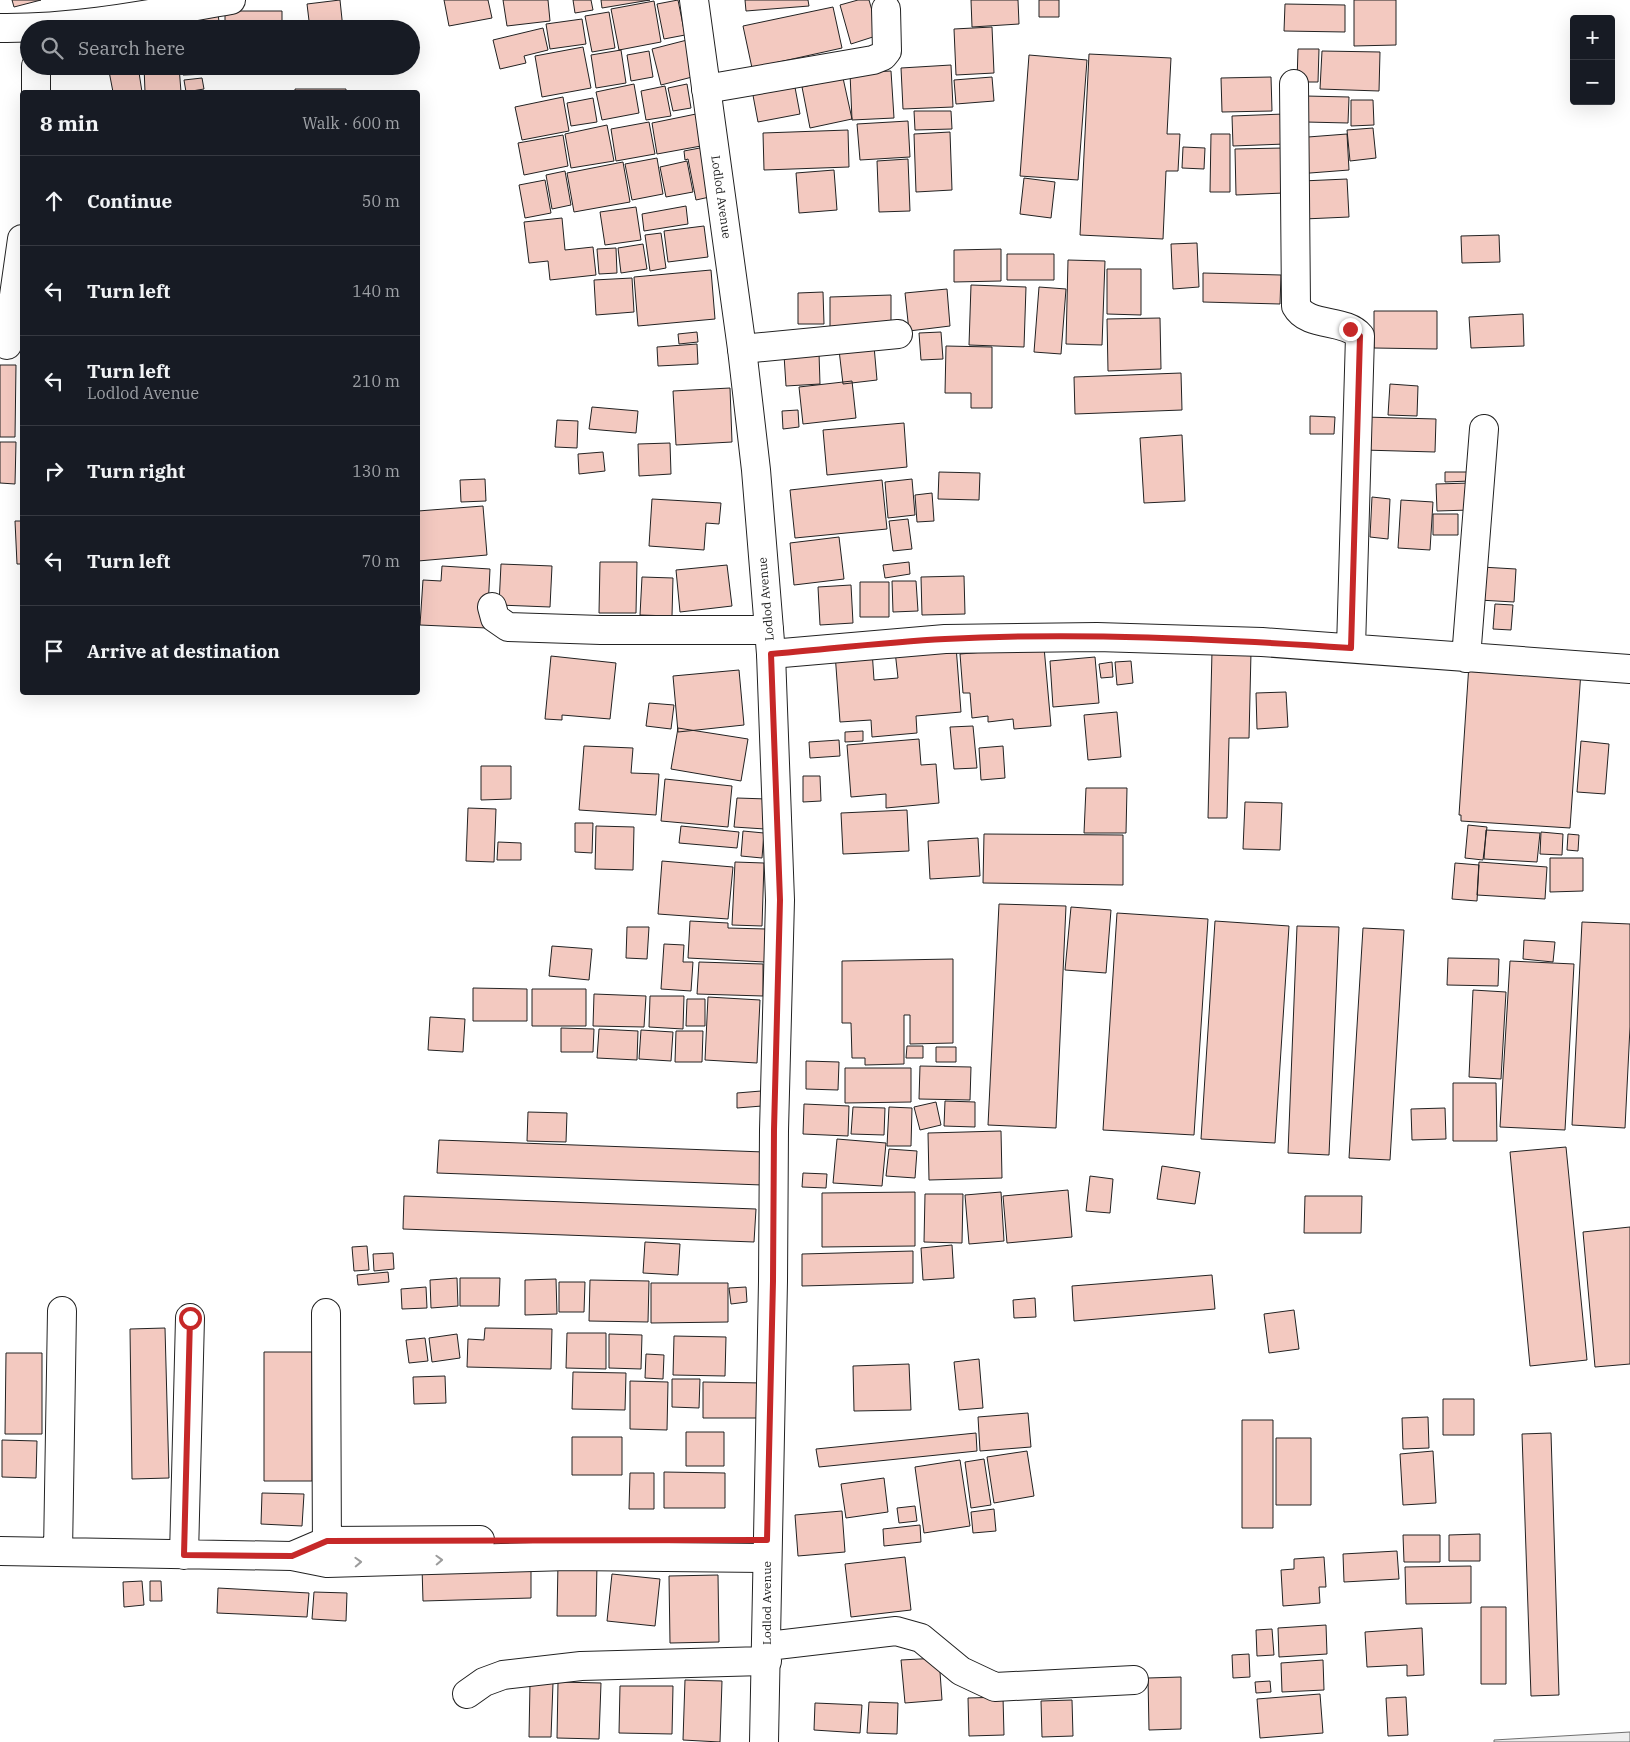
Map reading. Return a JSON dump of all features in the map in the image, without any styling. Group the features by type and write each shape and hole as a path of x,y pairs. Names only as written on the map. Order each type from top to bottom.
{"street":[{"path":"115,20 231,0"},
{"name":"Lodlod Avenue","path":"694,0 742,349 756,470 770,642 780,900 774,1130 767,1654 764,1742"},
{"path":"706,89 873,60 883,56 887,51 886,9"},
{"path":"0,28 20,29"},
{"path":"36,75 36,90"},
{"path":"1294,84 1296,306 1304,315 1350,329 1360,336 1351,648"},
{"path":"10,345 20,257"},
{"path":"742,349 898,334"},
{"path":"1466,658 1484,429"},
{"path":"492,607 495,618 508,627 601,630 770,642 1068,638 1262,642 1630,669"},
{"path":"58,1552 62,1311"},
{"path":"326,1313 327,1552"},
{"path":"184,1555 190,1318"},
{"path":"0,1551 292,1556 327,1552 568,1548 767,1549"},
{"path":"467,1694 484,1682 503,1675 581,1666 767,1654 896,1631 921,1638 961,1671 995,1687 1134,1680"}],"shaded area":[{"path":"1630,1732 1630,1742 1494,1742 1494,1740"}],"building":[{"path":"12,0 41,0 14,7"},
{"path":"340,0 342,20 309,20 307,4"},
{"path":"444,0 488,0 492,18 449,26"},
{"path":"503,0 548,0 550,21 507,26"},
{"path":"573,0 591,0 593,10 575,13"},
{"path":"601,0 650,0 602,8"},
{"path":"678,0 685,35 664,39 657,4"},
{"path":"745,0 808,0 809,6 746,11"},
{"path":"858,0 869,0 879,35 851,44 840,5"},
{"path":"971,0 1018,0 1019,24 972,27"},
{"path":"1039,0 1059,0 1059,17 1039,17"},
{"path":"1354,0 1396,0 1396,45 1354,46"},
{"path":"654,1 661,42 619,50 611,9"},
{"path":"1285,4 1345,5 1345,32 1284,31"},
{"path":"833,7 842,48 752,68 743,26"},
{"path":"225,11 282,11 282,20 225,20"},
{"path":"609,12 615,48 592,52 585,16"},
{"path":"218,14 219,20 189,20 189,17"},
{"path":"582,19 586,44 550,49 546,24"},
{"path":"992,27 994,73 956,75 954,29"},
{"path":"543,28 548,50 524,56 526,63 500,69 493,40"},
{"path":"687,40 696,76 661,85 652,49"},
{"path":"583,47 591,88 542,97 535,56"},
{"path":"1298,49 1319,49 1318,82 1297,82"},
{"path":"621,50 626,83 596,88 591,55"},
{"path":"649,51 653,77 631,81 627,55"},
{"path":"1322,51 1380,52 1379,91 1320,89"},
{"path":"1089,54 1171,58 1167,134 1180,134 1178,171 1166,171 1163,239 1080,235"},
{"path":"1029,55 1087,60 1078,180 1020,176"},
{"path":"951,65 953,107 903,109 901,68"},
{"path":"891,71 894,118 852,120 850,73"},
{"path":"110,75 139,75 142,90 113,90"},
{"path":"144,75 180,75 181,90 145,90"},
{"path":"992,77 994,101 956,104 954,80"},
{"path":"1271,77 1272,111 1222,112 1221,78"},
{"path":"202,78 204,89 186,90 184,80"},
{"path":"843,78 852,119 810,128 802,87"},
{"path":"794,82 800,114 758,122 752,90"},
{"path":"634,84 639,113 602,120 596,92"},
{"path":"687,84 691,108 673,111 668,88"},
{"path":"665,86 671,116 646,120 641,91"},
{"path":"295,89 346,89 346,90"},
{"path":"1306,96 1349,97 1348,123 1306,122"},
{"path":"563,97 569,131 522,140 515,107"},
{"path":"593,98 597,122 571,126 567,103"},
{"path":"1351,100 1373,100 1374,125 1351,126"},
{"path":"914,111 951,111 952,129 915,130"},
{"path":"696,114 701,146 657,154 652,123"},
{"path":"1284,114 1285,144 1233,146 1232,116"},
{"path":"908,121 910,157 860,160 857,124"},
{"path":"649,122 655,154 616,161 611,129"},
{"path":"607,125 614,161 571,168 565,134"},
{"path":"1373,128 1376,158 1350,161 1347,130"},
{"path":"848,130 849,167 764,170 763,133"},
{"path":"950,132 952,190 916,192 914,134"},
{"path":"1211,134 1230,134 1230,192 1210,192"},
{"path":"1347,134 1349,170 1297,174 1295,138"},
{"path":"563,135 568,166 524,175 518,143"},
{"path":"705,147 714,196 696,200 688,159 685,160 684,151"},
{"path":"1183,147 1205,148 1204,169 1182,168"},
{"path":"1283,148 1284,193 1236,195 1235,149"},
{"path":"657,158 663,194 632,200 625,164"},
{"path":"908,159 910,211 879,212 877,161"},
{"path":"687,161 693,192 666,197 660,167"},
{"path":"623,162 630,202 574,212 567,173"},
{"path":"834,170 837,210 799,213 796,173"},
{"path":"565,171 571,205 552,209 546,175"},
{"path":"1024,178 1055,182 1051,218 1020,214"},
{"path":"1347,179 1349,217 1304,219 1302,181"},
{"path":"545,180 551,213 525,218 519,185"},
{"path":"686,206 688,224 644,231 642,214"},
{"path":"636,207 641,240 605,245 600,212"},
{"path":"562,218 565,250 593,247 596,275 550,280 548,261 529,263 524,222"},
{"path":"704,226 708,257 668,262 664,231"},
{"path":"661,233 666,268 650,271 645,235"},
{"path":"1499,235 1500,262 1462,263 1461,236"},
{"path":"1197,243 1199,287 1173,289 1171,244"},
{"path":"643,244 647,269 621,273 618,248"},
{"path":"616,248 617,273 599,274 597,249"},
{"path":"1001,249 1001,281 954,282 954,250"},
{"path":"1007,254 1054,254 1054,280 1007,280"},
{"path":"1068,260 1105,261 1102,345 1066,344"},
{"path":"1107,269 1141,269 1141,315 1107,314"},
{"path":"711,270 715,319 638,326 634,277"},
{"path":"1203,273 1281,275 1280,304 1203,302"},
{"path":"632,278 634,312 596,315 594,280"},
{"path":"971,285 1026,287 1024,347 969,345"},
{"path":"1039,287 1066,289 1061,354 1034,352"},
{"path":"947,289 950,326 909,331 905,293"},
{"path":"823,292 824,324 798,324 798,293"},
{"path":"891,295 891,325 830,327 830,297"},
{"path":"1374,311 1437,311 1437,349 1374,348"},
{"path":"1523,314 1524,346 1471,348 1469,317"},
{"path":"1160,318 1161,369 1108,371 1107,319"},
{"path":"697,332 698,342 679,344 678,334"},
{"path":"941,332 943,359 921,360 919,333"},
{"path":"697,344 698,364 658,366 657,347"},
{"path":"874,346 877,380 843,384 839,350"},
{"path":"946,346 992,347 992,408 971,408 971,393 945,393"},
{"path":"819,353 820,384 786,386 784,355"},
{"path":"0,365 16,365 15,437 0,437"},
{"path":"1181,373 1182,410 1075,414 1074,377"},
{"path":"852,381 856,418 803,424 799,387"},
{"path":"1390,384 1418,386 1417,416 1388,415"},
{"path":"730,388 732,442 676,445 673,391"},
{"path":"592,407 638,411 636,433 589,429"},
{"path":"798,410 799,427 783,429 782,411"},
{"path":"1310,416 1335,417 1334,434 1310,434"},
{"path":"1364,417 1436,419 1435,452 1363,450"},
{"path":"557,420 578,421 577,448 555,447"},
{"path":"904,423 907,467 827,475 823,430"},
{"path":"1182,435 1185,501 1144,503 1140,438"},
{"path":"0,442 16,442 15,484 0,483"},
{"path":"670,443 671,474 639,476 638,444"},
{"path":"603,452 605,471 579,474 578,454"},
{"path":"939,472 980,473 979,500 938,499"},
{"path":"1445,472 1470,472 1470,481 1445,482"},
{"path":"485,479 486,501 461,502 460,480"},
{"path":"912,479 915,515 888,518 885,482"},
{"path":"882,480 887,529 795,538 790,490"},
{"path":"1470,483 1470,510 1437,511 1436,484"},
{"path":"932,493 934,521 917,522 915,495"},
{"path":"1372,497 1390,499 1388,539 1370,537"},
{"path":"652,499 721,503 719,524 706,523 704,550 649,546"},
{"path":"1401,500 1433,502 1430,550 1398,548"},
{"path":"483,506 487,555 420,561 420,511"},
{"path":"1433,514 1458,514 1458,535 1433,535"},
{"path":"908,519 912,549 893,551 889,521"},
{"path":"15,521 20,521 20,564 17,564"},
{"path":"839,537 844,579 794,585 790,543"},
{"path":"600,562 637,562 636,613 599,613"},
{"path":"909,562 910,574 885,578 883,565"},
{"path":"501,564 552,566 550,607 499,605"},
{"path":"727,565 732,606 680,612 676,570"},
{"path":"442,566 490,569 487,628 420,625 423,580 441,581"},
{"path":"1481,567 1516,569 1514,602 1479,600"},
{"path":"964,576 965,614 922,615 921,577"},
{"path":"642,577 673,578 672,616 640,615"},
{"path":"892,581 916,581 918,611 893,612"},
{"path":"860,582 889,582 889,617 860,617"},
{"path":"851,585 853,623 820,625 818,587"},
{"path":"1495,604 1513,605 1511,630 1493,629"},
{"path":"956,646 961,712 916,716 917,733 872,737 871,720 840,722 835,653 872,650 874,680 898,678 895,651"},
{"path":"1044,647 1051,726 1014,729 1013,719 988,722 988,716 972,718 970,693 963,693 960,654"},
{"path":"1212,651 1251,652 1249,738 1229,738 1227,818 1208,818"},
{"path":"551,656 616,663 610,719 562,715 562,720 545,719"},
{"path":"1095,657 1099,703 1053,707 1050,661"},
{"path":"1131,661 1133,683 1117,685 1115,662"},
{"path":"1112,662 1113,677 1101,678 1099,664"},
{"path":"1469,664 1581,671 1570,828 1461,821 1461,815 1459,815"},
{"path":"739,670 744,725 678,732 673,676"},
{"path":"1286,692 1288,727 1257,729 1256,693"},
{"path":"649,703 674,705 671,729 646,726"},
{"path":"1117,712 1121,757 1088,760 1084,715"},
{"path":"973,726 977,768 954,769 950,727"},
{"path":"678,728 748,739 741,781 671,769"},
{"path":"863,731 863,741 845,742 845,732"},
{"path":"919,739 921,765 936,764 939,803 886,808 886,794 851,797 847,745"},
{"path":"839,740 840,756 810,758 809,742"},
{"path":"1581,741 1609,744 1605,794 1577,792"},
{"path":"584,746 633,748 631,773 659,774 656,815 579,810"},
{"path":"1003,746 1005,778 981,780 979,748"},
{"path":"481,766 511,766 511,799 481,800"},
{"path":"803,776 820,776 821,801 803,802"},
{"path":"665,779 732,786 728,827 661,821"},
{"path":"1086,788 1127,788 1126,833 1084,833"},
{"path":"737,798 767,799 765,829 734,827"},
{"path":"1245,802 1282,803 1280,850 1243,849"},
{"path":"468,808 496,809 494,862 466,861"},
{"path":"907,810 909,851 843,854 841,813"},
{"path":"575,823 593,823 592,853 575,852"},
{"path":"1468,825 1487,827 1483,860 1465,858"},
{"path":"596,826 634,827 633,870 595,869"},
{"path":"681,826 739,832 737,848 679,843"},
{"path":"1486,830 1540,833 1537,862 1484,859"},
{"path":"743,831 764,833 762,858 741,856"},
{"path":"1541,832 1563,834 1562,855 1540,854"},
{"path":"984,834 1123,835 1123,885 983,883"},
{"path":"1568,834 1579,835 1578,851 1567,850"},
{"path":"978,838 980,876 930,879 928,841"},
{"path":"498,842 521,843 521,860 497,860"},
{"path":"1550,858 1583,858 1583,891 1550,892"},
{"path":"662,861 733,867 728,919 658,914"},
{"path":"735,862 764,863 762,926 732,925"},
{"path":"1479,862 1547,867 1545,899 1477,895"},
{"path":"1455,863 1479,865 1477,901 1452,899"},
{"path":"999,904 1066,906 1056,1128 988,1125"},
{"path":"1071,907 1111,910 1106,973 1065,970"},
{"path":"1117,913 1208,919 1194,1135 1103,1130"},
{"path":"690,921 728,923 728,928 766,929 765,962 688,958"},
{"path":"1215,921 1289,926 1275,1143 1201,1139"},
{"path":"1582,922 1630,924 1630,1027 1625,1128 1572,1125"},
{"path":"1297,926 1339,927 1329,1155 1288,1153"},
{"path":"627,927 649,927 647,959 626,958"},
{"path":"1363,928 1404,930 1390,1160 1349,1158"},
{"path":"1524,940 1555,942 1553,962 1523,959"},
{"path":"664,944 684,945 683,962 693,962 691,991 661,989"},
{"path":"552,946 592,949 589,980 549,976"},
{"path":"1448,958 1499,959 1498,986 1447,985"},
{"path":"953,959 953,1043 910,1044 910,1015 904,1015 904,1064 865,1065 865,1058 852,1058 851,1023 842,1023 842,961"},
{"path":"1510,961 1574,964 1565,1130 1500,1127"},
{"path":"699,962 763,964 763,996 697,994"},
{"path":"473,988 527,989 527,1021 473,1021"},
{"path":"532,989 586,989 586,1026 532,1026"},
{"path":"1473,990 1506,992 1501,1079 1469,1077"},
{"path":"594,994 646,996 644,1027 593,1026"},
{"path":"650,996 684,996 683,1029 649,1027"},
{"path":"708,997 760,1000 757,1063 705,1060"},
{"path":"687,999 705,999 705,1026 686,1026"},
{"path":"430,1017 465,1019 463,1052 428,1050"},
{"path":"561,1028 594,1029 593,1052 561,1052"},
{"path":"599,1029 638,1031 637,1060 597,1058"},
{"path":"641,1030 673,1032 671,1061 639,1059"},
{"path":"676,1031 703,1031 702,1062 675,1062"},
{"path":"907,1046 923,1046 923,1058 906,1058"},
{"path":"936,1047 956,1047 956,1062 936,1062"},
{"path":"806,1061 839,1062 838,1090 806,1089"},
{"path":"920,1066 971,1067 970,1100 919,1099"},
{"path":"845,1068 911,1068 911,1102 845,1103"},
{"path":"1453,1083 1496,1083 1497,1141 1453,1141"},
{"path":"761,1091 762,1106 737,1108 737,1093"},
{"path":"945,1101 975,1102 975,1127 944,1126"},
{"path":"936,1102 941,1125 920,1130 914,1107"},
{"path":"804,1104 849,1106 848,1136 803,1134"},
{"path":"853,1107 885,1108 884,1135 851,1134"},
{"path":"889,1107 912,1108 911,1146 887,1146"},
{"path":"1445,1108 1446,1139 1412,1140 1411,1109"},
{"path":"528,1112 567,1113 566,1142 527,1141"},
{"path":"1001,1131 1002,1178 929,1180 928,1133"},
{"path":"837,1139 886,1143 882,1186 833,1183"},
{"path":"439,1140 764,1152 762,1185 437,1173"},
{"path":"1566,1147 1587,1360 1530,1366 1510,1152"},
{"path":"889,1149 917,1151 915,1178 886,1176"},
{"path":"1162,1166 1200,1172 1195,1204 1157,1199"},
{"path":"803,1173 827,1174 826,1188 802,1187"},
{"path":"1090,1176 1113,1179 1110,1213 1086,1211"},
{"path":"1068,1190 1072,1237 1007,1243 1003,1196"},
{"path":"915,1192 915,1246 822,1247 822,1193"},
{"path":"1001,1192 1004,1241 969,1244 965,1195"},
{"path":"925,1194 963,1194 962,1243 924,1242"},
{"path":"404,1196 756,1209 754,1242 403,1229"},
{"path":"1305,1196 1362,1196 1361,1233 1304,1233"},
{"path":"1630,1227 1630,1364 1595,1367 1583,1232"},
{"path":"645,1242 680,1244 678,1275 643,1273"},
{"path":"952,1245 954,1278 923,1280 921,1248"},
{"path":"367,1246 369,1270 354,1271 352,1247"},
{"path":"913,1251 913,1283 802,1286 802,1254"},
{"path":"393,1253 394,1269 374,1271 373,1254"},
{"path":"388,1272 389,1282 358,1285 357,1275"},
{"path":"1212,1275 1215,1309 1074,1321 1072,1286"},
{"path":"457,1278 458,1306 431,1308 430,1280"},
{"path":"460,1278 500,1278 499,1306 460,1306"},
{"path":"556,1279 557,1314 525,1315 525,1280"},
{"path":"590,1280 649,1281 648,1322 589,1321"},
{"path":"559,1282 585,1282 584,1312 559,1312"},
{"path":"651,1283 728,1283 728,1322 651,1323"},
{"path":"426,1287 427,1308 402,1309 401,1289"},
{"path":"746,1287 747,1302 731,1304 729,1288"},
{"path":"1035,1298 1036,1317 1014,1318 1013,1300"},
{"path":"1294,1310 1299,1349 1269,1353 1264,1314"},
{"path":"165,1328 169,1478 132,1479 130,1329"},
{"path":"485,1328 552,1329 551,1369 467,1367 468,1339 484,1340"},
{"path":"567,1333 606,1333 606,1369 566,1368"},
{"path":"457,1334 460,1358 432,1362 429,1338"},
{"path":"609,1334 642,1335 641,1369 609,1368"},
{"path":"674,1336 726,1337 725,1376 673,1375"},
{"path":"425,1338 428,1361 409,1363 406,1340"},
{"path":"264,1352 312,1352 312,1481 264,1481"},
{"path":"6,1353 42,1353 42,1434 5,1434"},
{"path":"646,1354 664,1355 663,1379 645,1378"},
{"path":"979,1359 983,1408 959,1410 954,1362"},
{"path":"909,1364 911,1410 854,1411 853,1366"},
{"path":"573,1372 626,1373 625,1410 572,1409"},
{"path":"445,1376 446,1403 414,1404 413,1377"},
{"path":"672,1379 700,1379 699,1408 672,1407"},
{"path":"630,1381 668,1382 667,1430 630,1429"},
{"path":"703,1382 763,1383 762,1418 703,1418"},
{"path":"1443,1399 1474,1399 1474,1435 1443,1435"},
{"path":"1028,1413 1031,1447 980,1451 978,1417"},
{"path":"1428,1417 1429,1448 1403,1449 1402,1418"},
{"path":"1242,1420 1273,1420 1273,1528 1242,1528"},
{"path":"686,1432 724,1432 724,1466 686,1466"},
{"path":"976,1433 977,1451 819,1467 816,1449"},
{"path":"1551,1433 1559,1695 1531,1696 1522,1434"},
{"path":"572,1437 622,1437 622,1475 572,1475"},
{"path":"1276,1438 1311,1438 1311,1505 1276,1505"},
{"path":"2,1440 37,1441 36,1478 2,1477"},
{"path":"1027,1451 1034,1496 994,1503 987,1457"},
{"path":"1433,1451 1436,1503 1403,1505 1400,1454"},
{"path":"984,1459 991,1505 971,1508 965,1462"},
{"path":"960,1460 970,1526 924,1533 915,1467"},
{"path":"664,1472 725,1473 725,1508 664,1508"},
{"path":"630,1473 654,1473 654,1509 629,1509"},
{"path":"884,1478 888,1512 846,1518 841,1484"},
{"path":"262,1493 304,1494 302,1526 261,1524"},
{"path":"915,1506 917,1521 899,1523 897,1508"},
{"path":"994,1509 996,1531 973,1533 971,1512"},
{"path":"842,1511 845,1552 798,1556 795,1515"},
{"path":"920,1525 921,1542 884,1546 883,1529"},
{"path":"1480,1534 1480,1561 1449,1561 1449,1535"},
{"path":"1403,1535 1440,1535 1440,1562 1404,1562"},
{"path":"1397,1551 1399,1579 1344,1582 1343,1554"},
{"path":"905,1557 911,1610 851,1617 845,1564"},
{"path":"1324,1557 1326,1587 1319,1587 1320,1603 1283,1606 1281,1570 1294,1569 1294,1559"},
{"path":"558,1563 597,1564 596,1616 557,1616"},
{"path":"531,1564 531,1598 423,1601 422,1567"},
{"path":"1471,1566 1471,1603 1406,1604 1405,1567"},
{"path":"612,1574 660,1579 655,1626 607,1621"},
{"path":"718,1575 719,1642 670,1643 669,1576"},
{"path":"142,1581 144,1605 124,1607 123,1582"},
{"path":"150,1581 161,1581 162,1601 150,1601"},
{"path":"218,1588 309,1593 307,1617 217,1613"},
{"path":"314,1592 347,1593 346,1621 312,1619"},
{"path":"1481,1607 1506,1607 1506,1684 1481,1684"},
{"path":"1326,1625 1327,1654 1279,1657 1278,1628"},
{"path":"1422,1628 1424,1675 1407,1676 1407,1665 1367,1667 1365,1632"},
{"path":"1272,1629 1274,1655 1257,1656 1256,1630"},
{"path":"1249,1654 1250,1677 1233,1678 1232,1655"},
{"path":"939,1658 942,1700 905,1703 901,1660"},
{"path":"1323,1660 1324,1690 1282,1692 1281,1663"},
{"path":"1181,1677 1181,1729 1149,1730 1148,1678"},
{"path":"685,1680 722,1681 720,1742 683,1740"},
{"path":"1270,1681 1271,1692 1256,1693 1255,1682"},
{"path":"558,1682 601,1683 599,1739 557,1738"},
{"path":"530,1683 553,1683 551,1737 529,1737"},
{"path":"620,1686 673,1686 672,1734 619,1733"},
{"path":"1320,1694 1323,1733 1260,1738 1257,1699"},
{"path":"1003,1697 1004,1735 969,1736 968,1698"},
{"path":"1406,1697 1408,1735 1388,1736 1386,1698"},
{"path":"1072,1700 1073,1736 1042,1737 1041,1701"},
{"path":"869,1702 898,1703 897,1734 867,1733"},
{"path":"815,1703 862,1705 860,1733 814,1730"}],"route":[{"path":"190,1318 184,1555 292,1556 327,1541 767,1540 780,900 771,654 945,639 1097,637 1262,642 1351,648 1360,336 1350,329"}]}
